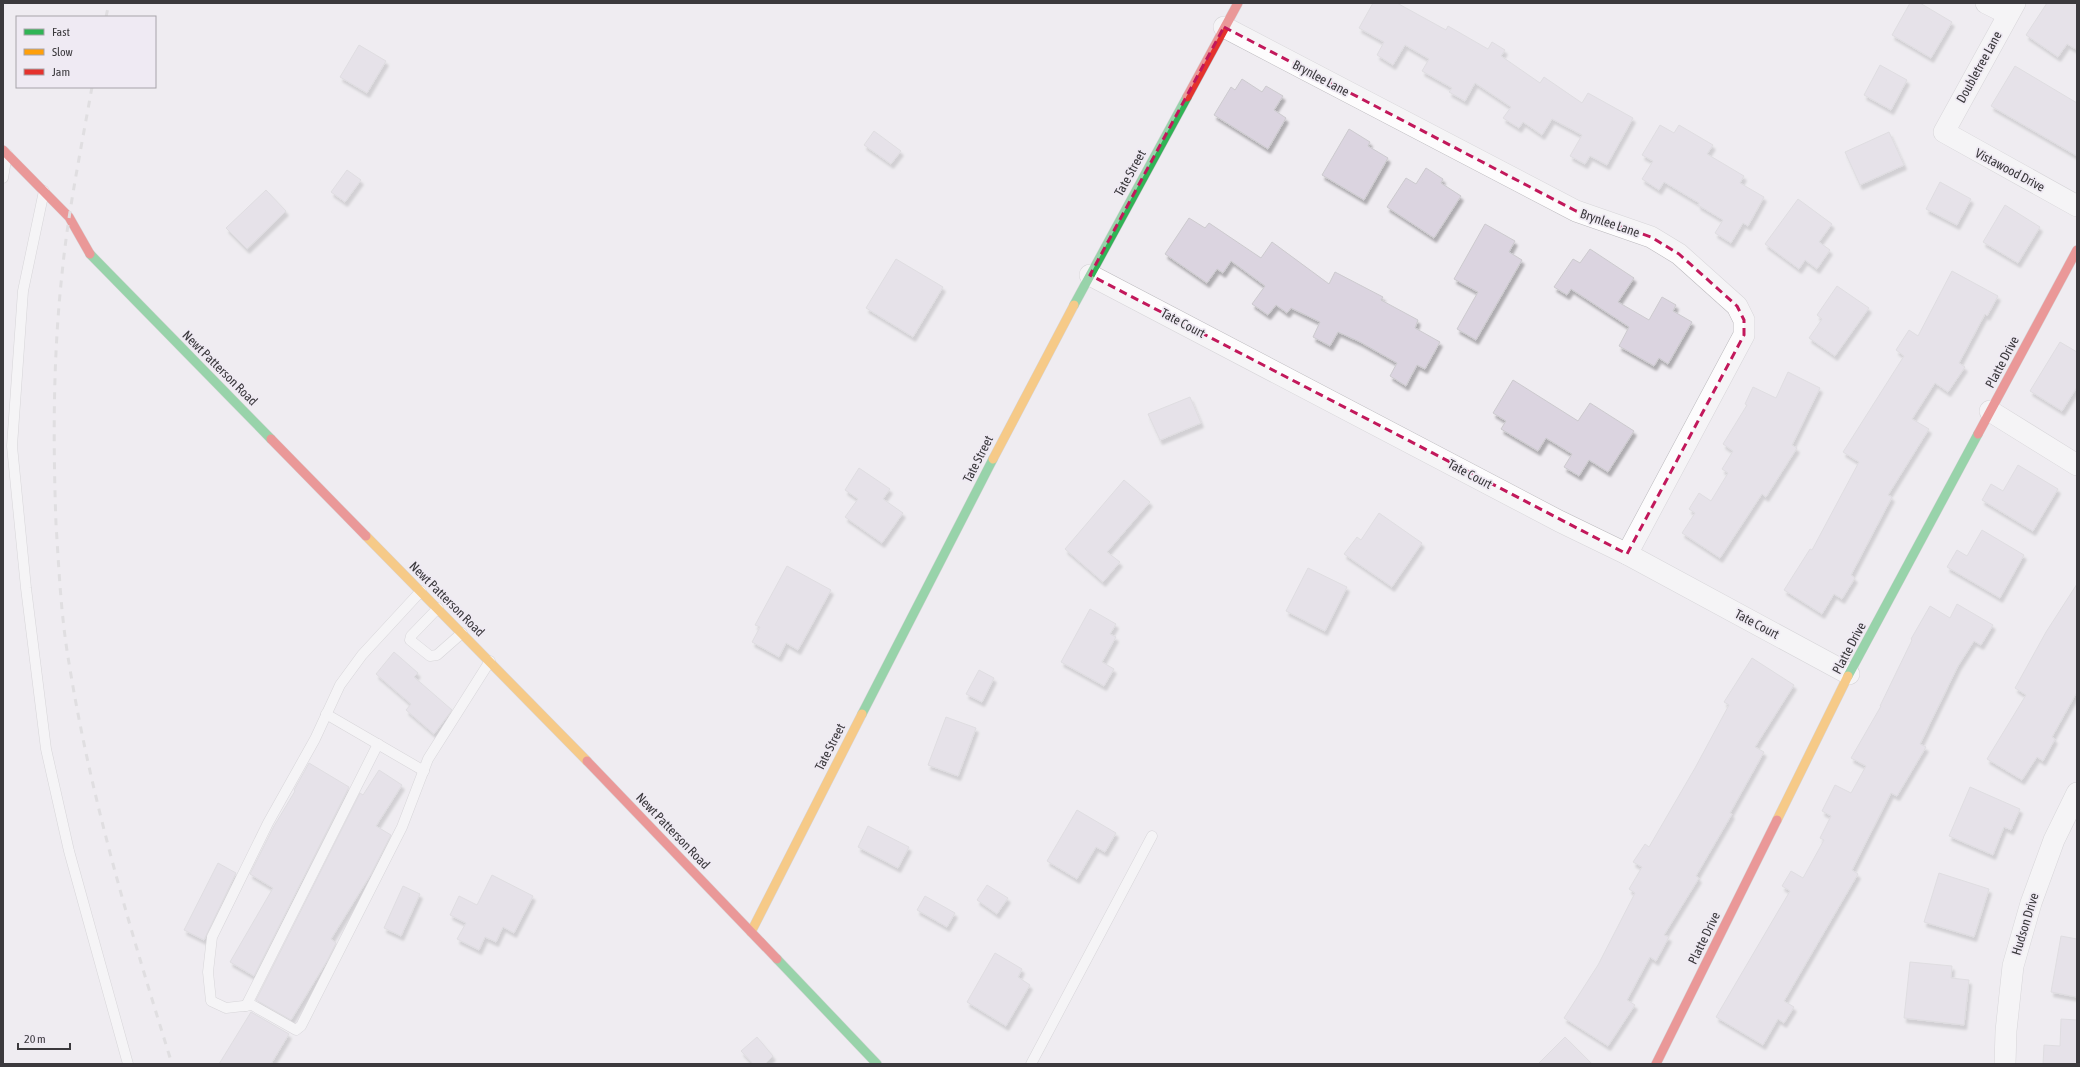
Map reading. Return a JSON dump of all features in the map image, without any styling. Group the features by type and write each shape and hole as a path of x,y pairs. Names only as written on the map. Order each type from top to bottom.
{"street":[{"name":"Tate Street","path":"751,932 1027,392 1238,3"},
{"path":"1986,3 2011,9"},
{"name":"Doubletree Lane","path":"1944,132 2011,9"},
{"name":"Brynlee Lane","path":"1224,28 1576,211 1651,237 1679,254 1737,306 1744,320 1744,335 1627,554"},
{"name":"Vistawood Drive","path":"1944,132 2077,206"},
{"name":"Newt Patterson Road","path":"5,152 69,217 91,256 490,661 876,1064"},
{"name":"Platte Drive","path":"1656,1064 1850,674 2077,250"},
{"name":"Tate Court","path":"1090,275 1559,521 1627,554 1850,674"},
{"path":"1990,411 2077,465"},
{"name":"Hudson Drive","path":"2005,1064 2006,1031 2013,966 2031,903 2054,840 2077,793"}],"lane":[{"path":"3,178 5,152"},
{"path":"44,191 23,291 12,446 26,588 46,749 69,851 128,1064"},
{"path":"421,591 362,655 340,685 315,739 268,823 212,937 208,972 211,1001 226,1008 252,1005 296,1030 301,1026 402,827 428,760 490,661"},
{"path":"438,608 411,636 410,640 430,656 437,655 462,633"},
{"path":"326,714 424,771"},
{"path":"246,1006 378,744"},
{"path":"1031,1064 1152,836"}],"highlighted area":[{"path":"1224,27 1576,211 1651,237 1679,254 1737,306 1744,320 1744,335 1627,554 1090,275"}],"building":[{"path":"1373,3 1397,3 1446,30 1448,26 1488,49 1492,42 1505,50 1501,56 1540,83 1544,77 1582,103 1588,93 1633,118 1607,165 1590,156 1585,164 1570,156 1582,135 1552,119 1542,135 1523,122 1519,128 1503,118 1511,107 1475,83 1465,101 1449,92 1452,88 1422,71 1429,59 1405,45 1393,65 1377,55 1384,42 1359,28"},
{"path":"1910,3 1920,3 1952,22 1931,58 1892,35"},
{"path":"2047,3 2077,3 2077,50 2067,44 2058,57 2026,35"},
{"path":"359,45 386,61 367,93 340,77"},
{"path":"1880,65 1907,80 1891,110 1864,95"},
{"path":"2015,66 2077,103 2077,156 1991,106"},
{"path":"1242,79 1262,92 1266,86 1283,96 1274,110 1286,118 1268,149 1214,115 1231,87 1235,90"},
{"path":"1660,125 1674,133 1679,125 1713,145 1707,154 1744,176 1740,183 1764,197 1748,226 1743,223 1731,243 1715,233 1723,220 1698,205 1699,203 1664,182 1659,190 1642,179 1653,161 1642,155"},
{"path":"1349,129 1370,142 1368,146 1388,158 1364,200 1322,175"},
{"path":"874,131 901,151 891,164 864,145"},
{"path":"1889,132 1904,165 1860,185 1845,152"},
{"path":"1426,168 1443,179 1441,183 1461,196 1434,238 1387,207 1406,178 1416,184"},
{"path":"347,170 361,180 345,202 331,192"},
{"path":"1940,182 1971,199 1957,225 1926,209"},
{"path":"266,190 286,211 247,249 226,228"},
{"path":"1798,199 1832,224 1819,242 1830,250 1817,269 1805,260 1799,269 1765,244"},
{"path":"2005,205 2040,227 2018,263 1983,242"},
{"path":"1189,218 1205,228 1209,223 1261,258 1272,242 1329,284 1335,272 1383,297 1381,300 1418,320 1415,328 1440,342 1425,369 1417,365 1406,386 1390,376 1397,363 1360,342 1338,332 1330,346 1313,337 1320,322 1291,308 1287,313 1276,305 1268,315 1252,304 1265,286 1231,261 1223,273 1217,269 1207,283 1165,254"},
{"path":"1485,224 1515,241 1509,252 1522,260 1476,340 1457,329 1478,292 1454,279"},
{"path":"1590,249 1634,278 1618,302 1649,320 1662,297 1676,305 1673,311 1692,322 1668,364 1659,358 1654,366 1619,346 1629,327 1571,289 1567,295 1554,287 1573,259 1580,263"},
{"path":"896,259 943,287 913,337 866,308"},
{"path":"1952,271 1998,296 1987,316 1985,314 1959,363 1965,367 1948,392 1935,383 1912,419 1929,429 1888,495 1892,497 1851,575 1855,578 1842,599 1834,594 1822,614 1784,590 1810,549 1812,550 1859,462 1843,452 1904,356 1896,350 1909,330 1918,336"},
{"path":"1837,286 1869,308 1835,356 1809,338 1822,319 1817,315"},
{"path":"2060,342 2077,352 2077,387 2062,411 2030,391"},
{"path":"1788,372 1820,388 1792,445 1797,448 1766,497 1762,494 1720,558 1682,533 1695,513 1689,509 1699,493 1711,501 1728,473 1722,469 1733,451 1723,444 1747,405 1745,404 1753,387 1776,398"},
{"path":"1513,380 1578,421 1590,403 1634,431 1608,472 1589,460 1579,476 1564,467 1572,454 1546,438 1538,451 1501,429 1506,421 1493,413"},
{"path":"1190,397 1201,423 1160,440 1148,414"},
{"path":"2018,465 2058,489 2033,531 1982,500 1991,484 2003,491"},
{"path":"859,468 890,489 883,499 903,513 882,543 845,517 858,499 845,490"},
{"path":"1124,480 1150,502 1107,552 1120,562 1103,582 1065,549"},
{"path":"1379,513 1422,543 1392,587 1344,554 1357,537 1361,540"},
{"path":"1982,530 2024,555 2000,598 1947,567 1957,550 1967,556"},
{"path":"787,566 831,590 798,650 786,643 779,657 752,642 760,627 755,625"},
{"path":"1308,568 1347,587 1325,631 1286,611"},
{"path":"2077,584 2077,692 2052,737 2055,739 2043,761 2037,757 2022,780 1987,759 2026,695 2015,688 2046,632"},
{"path":"1957,604 1993,625 1981,645 1974,641 1958,666 1920,744 1926,747 1897,796 1891,793 1852,870 1858,874 1784,1001 1794,1007 1784,1023 1778,1019 1763,1045 1716,1017 1790,891 1782,886 1791,871 1803,878 1824,840 1820,838 1831,816 1822,811 1835,785 1851,793 1866,766 1851,758 1881,706 1912,640 1911,639 1930,606 1950,618"},
{"path":"1090,609 1116,624 1110,634 1116,637 1102,662 1114,669 1104,686 1061,662"},
{"path":"394,652 418,673 414,677 452,710 434,734 406,710 411,704 376,674"},
{"path":"1752,658 1794,685 1755,747 1764,752 1730,813 1732,814 1696,876 1699,878 1664,935 1669,937 1656,961 1650,957 1627,1000 1635,1005 1608,1046 1564,1018 1598,965 1635,893 1629,889 1642,867 1633,862 1645,844 1649,847 1695,768 1729,705 1724,702"},
{"path":"979,670 994,678 982,702 966,694"},
{"path":"946,717 976,728 958,776 928,765"},
{"path":"309,763 349,787 254,976 230,962 273,888 250,874 274,826 295,791 294,790"},
{"path":"379,770 402,785 376,826 391,835 371,874 331,939 336,943 327,961 291,1020 256,1000 360,793 363,795"},
{"path":"1970,787 2020,809 2011,830 2004,827 1993,855 1949,836"},
{"path":"1077,810 1116,833 1105,852 1096,847 1077,879 1047,861"},
{"path":"868,826 909,847 898,868 858,847"},
{"path":"218,863 236,873 204,940 184,930"},
{"path":"1939,873 1989,889 1974,937 1924,922"},
{"path":"492,875 533,896 514,933 503,927 496,942 485,937 479,950 457,939 466,923 450,915 459,896 477,905"},
{"path":"987,885 1008,898 997,914 977,900"},
{"path":"403,886 420,894 401,936 384,928"},
{"path":"925,896 955,913 947,927 917,910"},
{"path":"2061,936 2077,939 2077,997 2051,992"},
{"path":"995,953 1022,969 1018,977 1030,985 1006,1026 967,1002"},
{"path":"1910,962 1952,966 1951,978 1969,980 1964,1025 1904,1018"},
{"path":"251,1012 289,1034 271,1064 219,1064"},
{"path":"2061,1019 2077,1020 2077,1064 2043,1064 2044,1045 2060,1046"},
{"path":"757,1037 773,1056 765,1064 753,1064 741,1051"},
{"path":"1565,1037 1592,1064 1538,1064"}],"railway":[{"path":"106,16 109,3"},
{"path":"92,88 68,227 59,305 55,368 54,462 56,524 61,594 66,646 78,714 100,815 127,915 172,1064"}],"traffic: fast":[{"path":"1074,305 1187,97"},
{"path":"90,254 271,439"},
{"path":"1848,676 1978,434"},
{"path":"862,714 993,459"},
{"path":"777,959 877,1064"}],"traffic: slow":[{"path":"993,459 1074,305"},
{"path":"366,536 587,761"},
{"path":"1777,820 1848,676"},
{"path":"751,932 862,714"}],"traffic: jam":[{"path":"1187,97 1238,3"},
{"path":"3,150 69,217 90,254"},
{"path":"1978,434 2077,250"},
{"path":"271,439 366,536"},
{"path":"587,761 777,959"},
{"path":"1656,1064 1777,820"}]}
